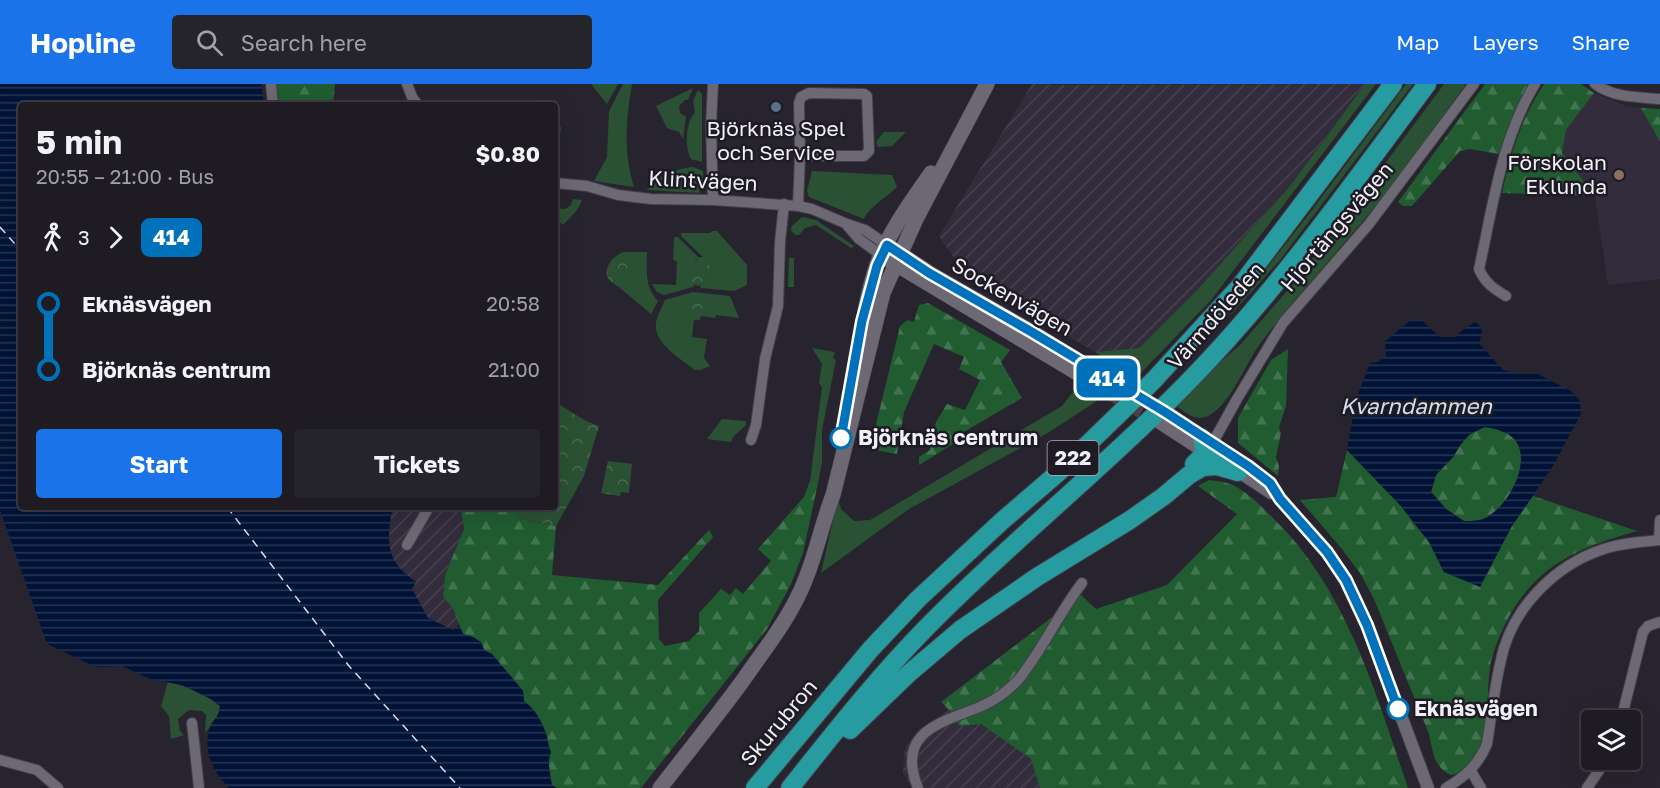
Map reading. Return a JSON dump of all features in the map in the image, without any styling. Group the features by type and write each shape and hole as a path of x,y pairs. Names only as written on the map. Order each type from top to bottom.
{"highway":[{"path":"1295,216 1302,193 1381,84"},
{"name":"Värmdöleden","path":"838,688 870,650 933,585 1059,472 1154,380 1241,285 1393,84"},
{"name":"Värmdöleden","path":"863,708 878,678 927,627 1026,532 1125,445 1234,332 1270,291 1426,84"},
{"path":"863,708 907,675 960,630 1037,577 1112,532 1164,496 1189,475 1209,451 1217,466 1238,472"},
{"name":"Skurubron","path":"755,788 838,688"},
{"name":"222","path":"791,788 863,708"}],"main road":[{"path":"660,788 776,636 801,590 816,552 824,518 833,495 883,293 916,219 987,84"},
{"path":"833,495 843,424 862,321 884,250 905,211 970,116"},
{"name":"Sockenvägen","path":"884,250 1112,388"},
{"path":"1162,417 1209,451"}],"street":[{"path":"271,84 273,102"},
{"path":"407,84 411,97 415,102"},
{"path":"713,84 711,126 713,200"},
{"name":"Hjortängsvägen","path":"1209,451 1283,323 1369,224 1474,84"},
{"path":"1506,296 1483,279 1479,269 1501,164 1521,110 1535,84"},
{"path":"1595,84 1621,96 1660,99"},
{"path":"798,206 800,104 804,94 864,94 867,96 869,151 864,156 800,156"},
{"name":"Klintvägen","path":"558,183 651,199 713,200 812,208 847,225 860,239 884,250"},
{"path":"752,440 765,360 778,306 784,204"},
{"path":"1209,451 1248,466 1270,483 1280,499 1327,552 1346,580 1367,625 1428,788"},
{"path":"1238,472 1280,499"},
{"path":"407,545 427,510"},
{"path":"1446,788 1471,771 1483,754 1487,744 1503,650 1514,625 1530,599 1554,576 1583,557 1617,545 1660,540 1660,520"},
{"path":"918,788 910,762 918,741 936,724 983,705 1010,688 1030,663 1082,583"},
{"path":"1624,710 1643,632 1648,626 1660,622"},
{"path":"192,723 199,788"},
{"path":"0,760 37,770 58,788"},
{"path":"1587,788 1600,770"},
{"path":"1471,771 1481,788"}],"shaded area":[{"path":"1032,84 1365,84 1290,186 1199,288 1139,348 1095,352 979,283 956,261 939,236"},
{"name":"Förskolan Eklunda","path":"1594,93 1626,106 1641,108 1660,142 1660,279 1608,285 1595,196 1562,153 1566,130"},
{"path":"392,510 461,510 464,529 445,575 443,596 453,609 459,625 454,630 428,618 411,589 416,582 400,570 390,552 388,535"},
{"path":"949,710 960,726 981,724 1032,759 1040,788 912,788 903,773 905,747 919,730"}],"green space":[{"path":"274,84 335,84 333,102 276,102"},
{"path":"591,84 618,84 607,104"},
{"path":"623,84 632,84 628,110 627,148 634,187 594,181 607,157 609,111"},
{"path":"1365,84 1376,84 1211,300 1139,375 1130,378 1108,365 1108,360 1095,352 1139,348 1199,288 1290,186"},
{"path":"1406,84 1413,84 1280,260 1226,320 1309,214"},
{"path":"1444,84 1466,84 1382,198 1262,341 1225,401 1218,409 1205,417 1195,417 1182,410 1174,403 1240,345 1287,291"},
{"path":"1485,84 1531,84 1516,110 1499,154 1469,149 1460,151 1412,206 1403,206 1398,202"},
{"path":"1544,84 1581,84 1594,93 1566,130 1562,153 1595,196 1502,193 1518,136"},
{"path":"693,88 688,100 679,106 680,113 686,117 683,139 679,132 667,128 656,106"},
{"path":"698,90 702,94 702,162 691,159 687,141 688,128 695,112 693,101"},
{"path":"1641,108 1660,109 1660,142"},
{"path":"558,126 561,127 558,149"},
{"path":"884,132 906,132 892,146 878,147 876,142"},
{"path":"693,167 703,171 699,193 647,190 668,174"},
{"path":"812,171 892,175 897,187 864,219 809,197 807,191"},
{"path":"573,199 582,200 576,211 563,225 558,221 558,208 565,209 570,206"},
{"path":"802,217 816,220 854,246 851,248 816,225 805,228 799,235 795,235 791,230 792,226"},
{"path":"717,231 747,265 747,285 734,291 701,288 700,286 710,273 704,258 681,236 681,233 710,233"},
{"path":"674,237 678,237 699,258 695,261 693,287 664,295 657,292 652,284 676,285 677,262 673,259"},
{"path":"623,252 647,252 648,284 658,301 651,314 620,288 626,284 630,275"},
{"path":"623,252 630,275 626,284 620,288 609,280 606,274 612,260"},
{"path":"700,257 704,257 711,268 700,286 692,284 690,267"},
{"path":"789,258 794,258 794,287 788,287"},
{"path":"693,292 730,296 739,318 716,315 715,318 701,316 700,320 694,320 692,337 707,339 704,358 710,366 701,370 695,370 669,350 656,330 656,323 665,300"},
{"path":"692,296 708,298 706,309 690,310"},
{"path":"928,303 1010,350 1001,362 1022,398 957,436 958,441 919,465 919,457 930,450 936,422 947,404 965,410 980,380 959,369 964,357 934,344 904,412 897,454 870,449 900,326 907,320 914,322 919,305"},
{"path":"812,348 835,352 833,358 836,360 822,430 822,463 818,483 810,481 822,387 819,383 822,364"},
{"path":"1288,349 1286,406 1279,427 1281,433 1276,457 1279,466 1278,476 1238,443 1238,418 1271,360"},
{"path":"1076,388 1097,401 1046,434 909,509 821,573 838,498 841,509 854,521 870,520 1062,406"},
{"path":"558,404 599,426 584,476 556,526 522,519 512,510 558,510"},
{"path":"722,419 746,421 746,425 733,437 731,442 707,439"},
{"path":"1485,427 1505,432 1515,440 1520,449 1519,472 1515,484 1501,506 1481,520 1464,521 1446,509 1431,492 1436,475 1453,457 1461,444 1470,434"},
{"path":"1347,450 1400,505 1429,542 1444,572 1512,526 1533,496 1637,531 1607,540 1565,559 1540,577 1522,596 1506,623 1491,661 1485,727 1481,744 1475,758 1465,769 1451,775 1437,763 1429,734 1374,599 1360,573 1300,500 1336,497"},
{"path":"608,461 632,464 629,493 621,492 620,496 601,493"},
{"path":"1209,480 1233,485 1252,498 1299,547 1321,578 1340,611 1371,680 1408,788 1040,788 1031,759 981,724 960,726 941,702 1081,595 1096,609 1167,585 1237,514 1198,486"},
{"path":"810,481 818,483 803,553 791,584 767,629 641,788 557,788 552,785 548,758 551,752 539,719 524,701 523,691 492,654 484,650 481,642 463,634 453,609 443,596 445,575 464,529 461,510 512,510 522,519 556,526 552,575 658,585 709,530 713,537 658,600 659,639 665,646 689,641 699,631 699,613 721,589 730,595 736,588 743,594 771,561 758,549 804,497"},
{"path":"168,682 196,691 220,706 219,716 205,733 206,715 202,711 189,710 178,719 180,731 184,735 171,739 169,716 161,706"}],"water":[{"path":"0,84 261,84 264,102 18,102 18,510 393,510 389,531 392,556 401,569 416,582 412,589 428,618 453,630 459,625 463,634 481,642 484,650 492,654 523,691 524,701 537,715 546,733 551,752 550,777 552,785 557,788 229,788 218,775 210,760 207,744 210,727 220,706 182,685 150,679 122,666 96,667 47,644 0,510"},
{"name":"Kvarndammen","path":"1421,320 1440,337 1456,337 1475,322 1482,327 1479,343 1503,370 1538,374 1571,391 1580,401 1581,414 1553,466 1512,526 1480,587 1444,572 1429,542 1400,505 1347,450 1356,399 1370,363 1378,362 1386,356 1385,341 1410,321","holes":["1485,427 1505,432 1515,440 1520,449 1519,472 1515,484 1501,506 1481,520 1464,521 1446,509 1431,492 1436,475 1453,457 1461,444 1470,434"]}],"ferry route":[{"path":"0,227 18,248"},
{"path":"229,510 349,666 460,788"}],"tunnel":[{"path":"1116,384 1165,412"},
{"path":"1109,392 1159,421"}],"bus line":[{"name":"414","path":"841,438 862,321 877,266 887,245 929,273 1165,412 1270,483 1280,499 1327,552 1346,580 1367,625 1398,709"}],"place":[{"name":"Björknäs Spel och Service","path":"776,107"},
{"name":"Förskolan Eklunda","path":"1619,175"},
{"name":"Björknäs centrum","path":"841,438"},
{"name":"Eknäsvägen","path":"1398,709"}]}
